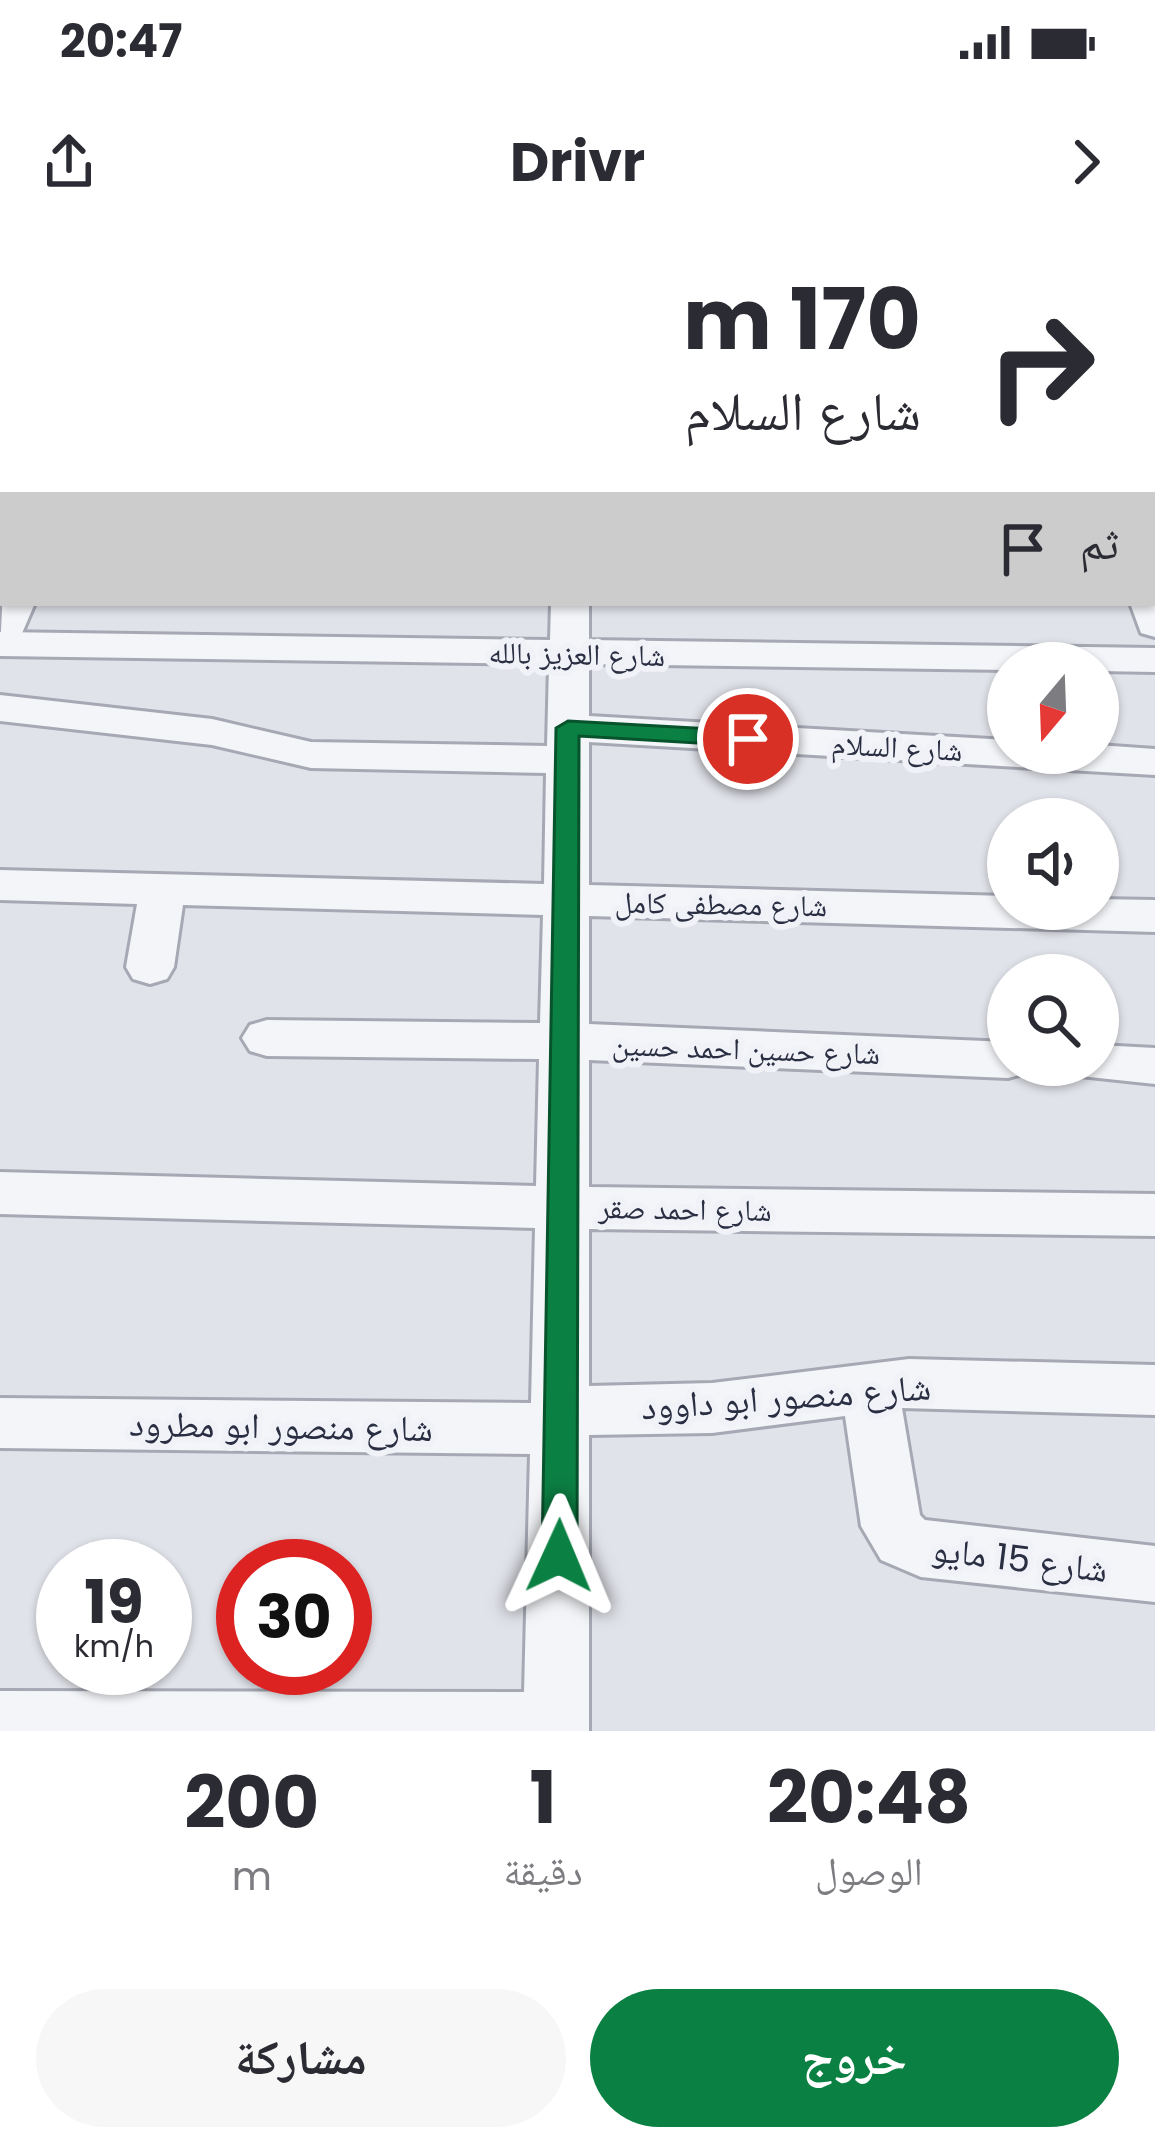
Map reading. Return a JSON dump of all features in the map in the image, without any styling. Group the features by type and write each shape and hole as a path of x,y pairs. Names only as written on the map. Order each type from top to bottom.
{"street":[{"path":"0,639 11,606"},
{"path":"0,1723 556,1728 570,629"},
{"name":"شارع العزيز بالله","path":"0,639 570,629 1155,660"},
{"name":"شارع السلام","path":"0,708 212,732 311,755 567,744 1155,762"},
{"name":"شارع مصطفى كامل","path":"0,885 1155,916"},
{"path":"150,967 163,889"},
{"name":"شارع حسين احمد حسين","path":"267,1038 562,1041 987,1059"},
{"path":"1119,1064 1155,1066"},
{"name":"شارع احمد صقر","path":"0,1193 562,1208 1155,1215"},
{"name":"شارع منصور ابو داوود","path":"561,1420 712,1408 870,1386 1155,1390"},
{"name":"شارع 15 مايو","path":"870,1386 891,1526 903,1540 921,1549 1155,1574"},
{"name":"شارع منصور ابو مطرود","path":"0,1423 561,1420"}],"route":[{"path":"559,1556 568,728 748,739"}]}
